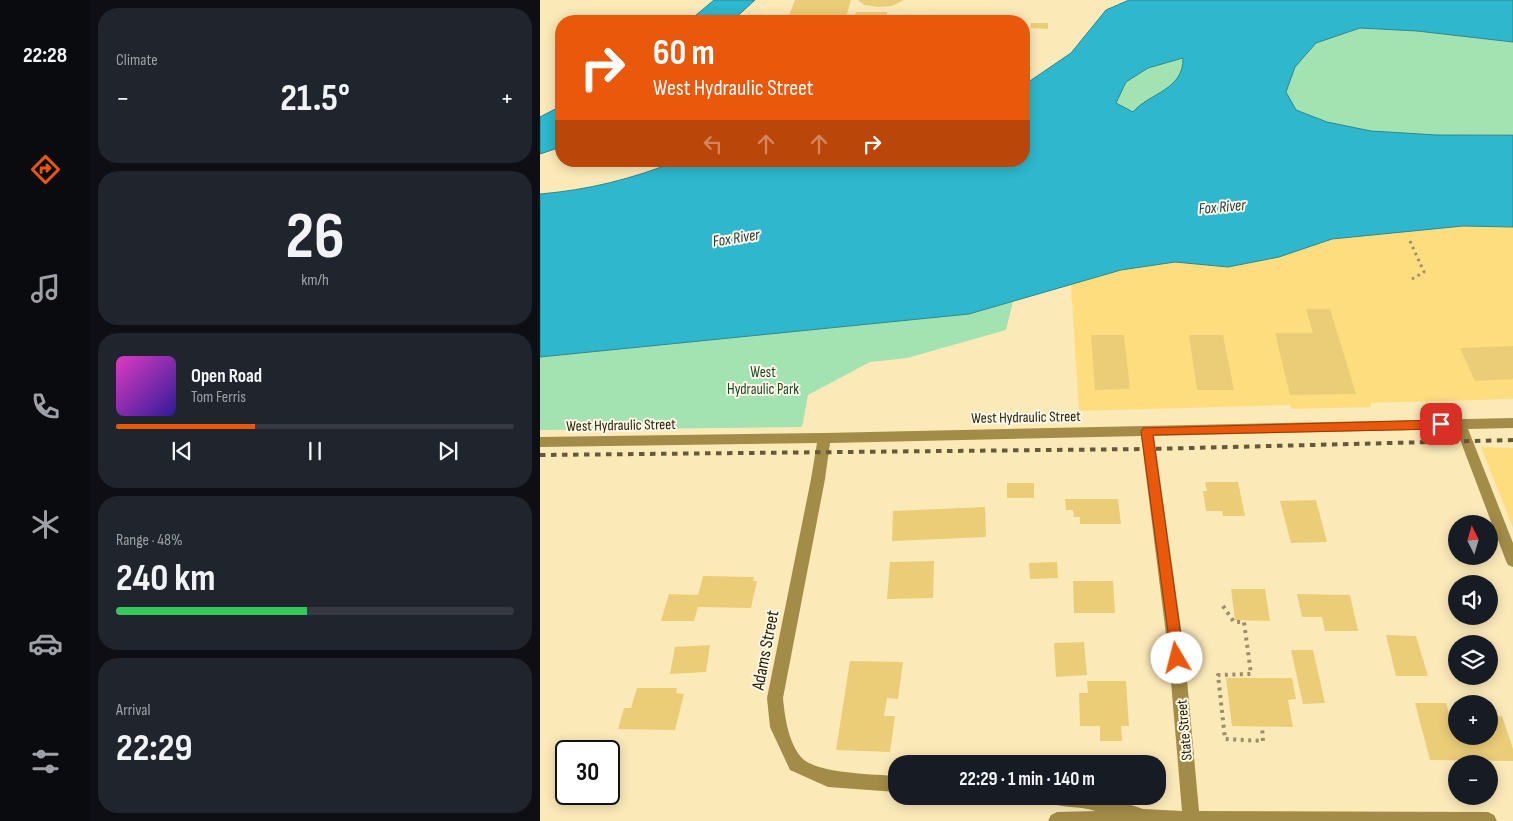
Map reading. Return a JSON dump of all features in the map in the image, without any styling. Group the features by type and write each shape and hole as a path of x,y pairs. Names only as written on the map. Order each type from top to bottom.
{"street":[{"name":"West Hydraulic Street","path":"540,442 824,438 1513,423"},
{"path":"1460,424 1513,561"},
{"name":"State Street","path":"1147,431 1177,658 1190,821"},
{"name":"Adams Street","path":"824,438 818,479 775,698 778,727 796,764 828,779 888,783"},
{"path":"1106,805 1147,817"},
{"path":"1057,821 1147,817 1190,821 1488,821"}],"path":[{"path":"1410,241 1424,272 1412,279"},
{"path":"1223,606 1234,622 1244,622 1251,674 1218,675 1225,739 1263,741 1262,726"}],"shaded area":[{"path":"1463,226 1513,227 1513,399 1371,403 1371,407 1291,409 1290,405 1079,411 1071,285 1121,270 1175,262 1228,267 1265,260 1332,239"},
{"path":"1481,447 1513,448 1513,528"}],"green space":[{"path":"1360,28 1417,31 1513,42 1513,134 1437,135 1371,131 1327,122 1296,110 1286,92 1295,67 1316,43"},
{"path":"1183,58 1182,69 1172,85 1140,105 1133,112 1116,103 1126,82 1148,68"},
{"name":"West Hydraulic Park","path":"1013,301 1006,330 907,358 870,362 808,395 802,427 540,430 540,357 969,314"}],"water":[{"path":"714,0 755,0 739,15 696,15"},
{"name":"Fox River","path":"1129,0 1513,0 1513,42 1417,31 1360,28 1316,43 1295,67 1286,92 1296,110 1327,122 1371,131 1437,135 1513,135 1513,227 1463,226 1332,239 1279,257 1228,267 1175,262 1121,270 969,314 540,357 540,194 610,183 660,167 1030,167 1030,81 1071,53 1106,10","holes":["1183,58 1182,69 1172,84 1133,112 1116,103 1126,82 1148,68"]},
{"path":"555,109 555,149 540,154 540,117"}],"building":[{"path":"795,0 851,0 847,15 789,15"},
{"path":"858,0 904,0 892,6 878,7 864,5"},
{"path":"856,12 887,12 887,15 855,15"},
{"path":"1031,23 1048,23 1048,29 1031,28"},
{"path":"1306,309 1330,309 1356,394 1290,395 1275,333 1313,333"},
{"path":"1091,335 1124,335 1130,389 1095,390"},
{"path":"1189,335 1223,335 1234,390 1197,390"},
{"path":"1513,346 1513,379 1475,381 1460,348"},
{"path":"1205,482 1238,482 1245,516 1223,516 1222,511 1206,511 1203,491 1207,491"},
{"path":"1007,483 1034,483 1034,498 1007,498"},
{"path":"1065,499 1118,499 1121,524 1080,524 1080,517 1074,517 1073,510 1066,510"},
{"path":"1316,500 1327,542 1291,543 1280,501"},
{"path":"985,507 986,537 892,541 893,511"},
{"path":"934,561 933,598 887,599 890,562"},
{"path":"1057,562 1058,578 1030,579 1029,563"},
{"path":"703,576 754,577 753,581 757,581 751,608 698,607 694,621 661,621 669,594 698,595"},
{"path":"1073,581 1113,581 1115,613 1074,613"},
{"path":"1231,589 1265,589 1270,621 1235,620"},
{"path":"1297,594 1350,595 1358,631 1325,631 1322,617 1302,617"},
{"path":"1386,635 1416,636 1428,676 1396,676"},
{"path":"1084,642 1087,675 1056,677 1054,643"},
{"path":"710,645 706,672 670,674 675,647"},
{"path":"1291,650 1313,650 1325,703 1303,704"},
{"path":"850,661 903,662 898,699 887,698 884,716 895,716 890,752 836,750"},
{"path":"1226,678 1292,678 1296,699 1288,700 1293,727 1232,726"},
{"path":"1087,681 1126,681 1129,726 1121,726 1122,741 1100,741 1100,726 1080,726 1079,693 1088,693"},
{"path":"637,688 677,688 676,693 684,694 675,730 618,729 624,708 631,708"},
{"path":"1415,703 1446,703 1448,710 1448,745 1498,745 1498,716 1502,716 1513,749 1513,761 1498,761 1498,755 1448,755 1448,760 1430,760"}],"railway":[{"path":"540,455 1149,449 1513,440"}],"route":[{"path":"1177,658 1147,431 1441,424"}]}
